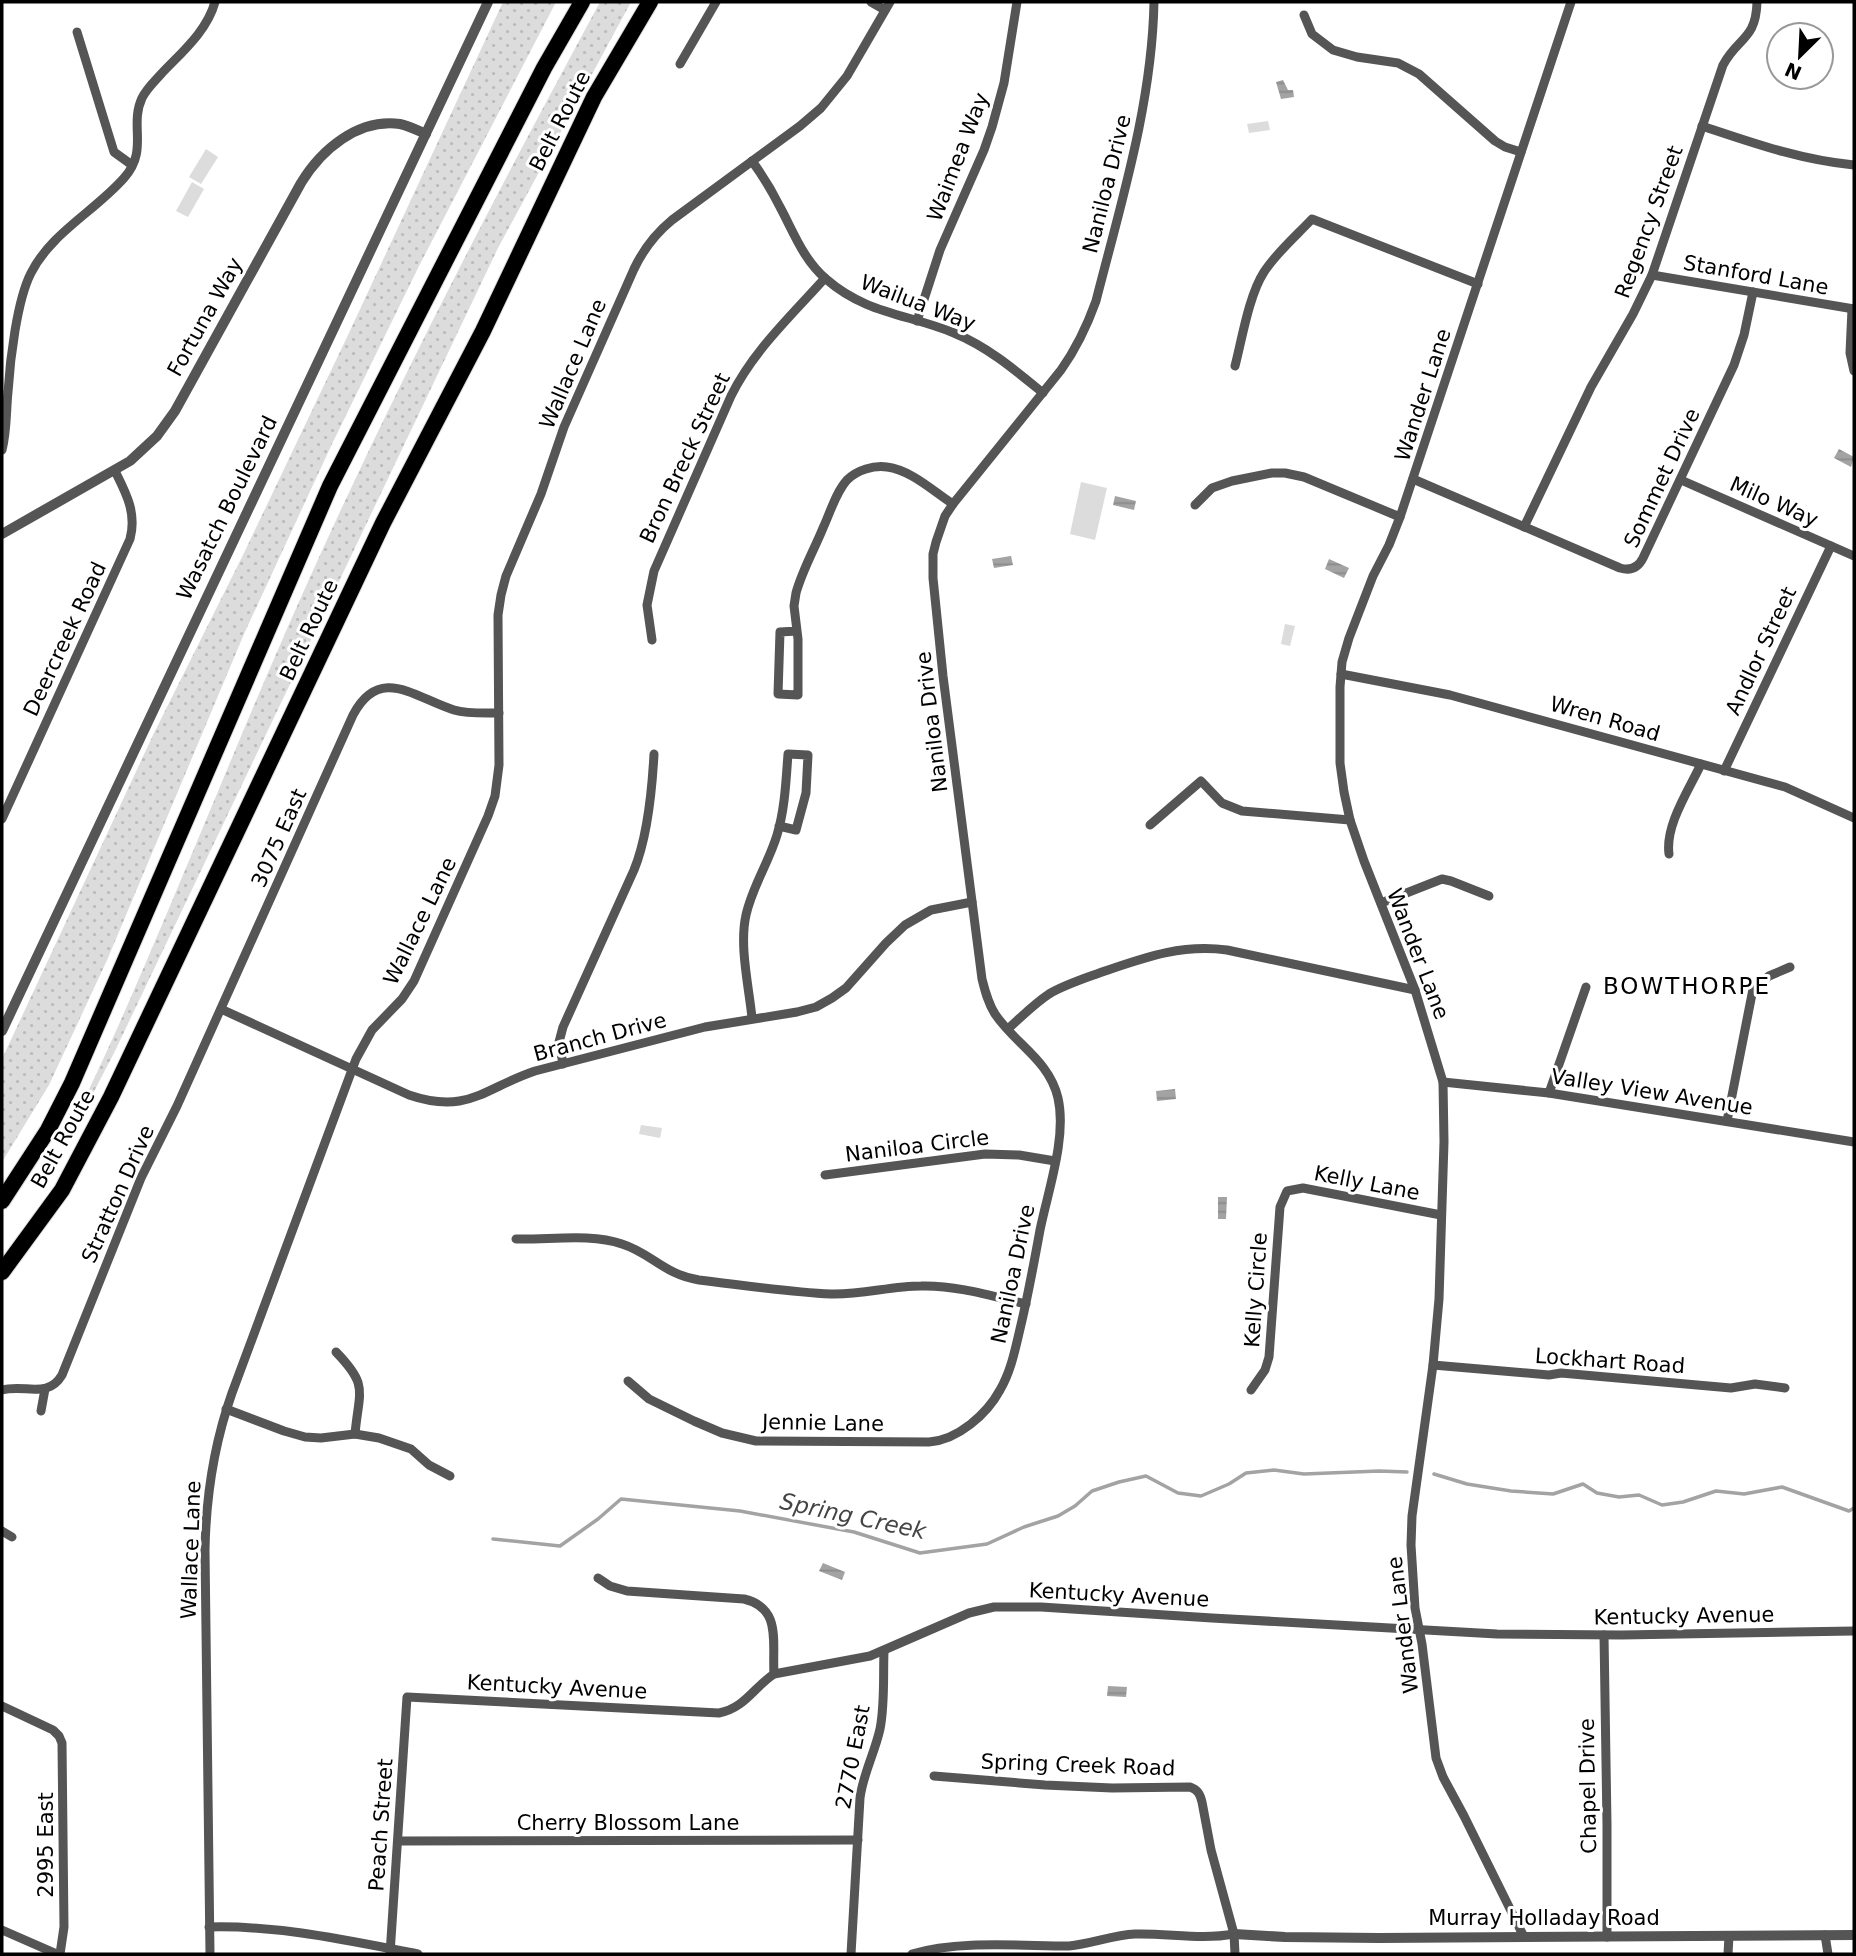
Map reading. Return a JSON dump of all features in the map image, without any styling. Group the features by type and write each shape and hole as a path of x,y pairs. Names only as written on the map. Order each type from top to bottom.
{"highway":[{"name":"Belt Route","path":"2,1201 48,1129 72,1083 330,486 544,68 582,2"},
{"name":"Belt Route","path":"2,1272 62,1190 111,1097 383,523 483,331 594,97 650,2"}],"street":[{"path":"2,450 10,369 21,303 29,278 44,252 120,182 132,165 138,150 138,111 142,98 202,29 215,2"},
{"name":"Wasatch Boulevard","path":"2,1031 488,2"},
{"path":"680,64 716,2"},
{"path":"871,2 887,6"},
{"name":"Waimea Way","path":"917,321 940,250 992,127 1006,74 1017,2"},
{"name":"Naniloa Drive","path":"948,1438 974,1420 995,1398 1006,1380 1026,1304 1061,1122 1055,1087 1050,1075 1038,1059 1007,1030 996,1014 982,979 943,676 933,554 945,516 1076,348 1096,301 1139,132 1152,51 1154,2"},
{"name":"Wander Lane","path":"1524,1937 1443,1777 1436,1758 1418,1629 1413,1575 1412,1516 1433,1365 1439,1299 1444,1142 1443,1082 1415,990 1350,820 1340,763 1341,674 1349,638 1400,517 1571,2"},
{"name":"Regency Street","path":"1524,527 1591,387 1633,314 1651,275 1727,57 1753,27 1757,2"},
{"name":"Wallace Lane","path":"210,1954 206,1526 212,1465 226,1409 356,1059 372,1030 410,987 495,796 498,776 498,614 503,585 541,494 568,416 644,251 664,227 800,127 830,98 847,76 887,6"},
{"path":"1304,15 1312,34 1325,45 1348,55 1390,61 1412,69 1495,141 1521,152"},
{"path":"77,33 114,152 132,165"},
{"name":"Fortuna Way","path":"2,534 115,471 141,453 157,436 170,419 301,183 332,146 348,135 372,126 398,124 426,134"},
{"path":"1702,126 1799,157 1854,165"},
{"name":"Wailua Way","path":"752,161 769,185 799,246 825,278 864,304 953,332 979,345 1000,358 1043,393"},
{"path":"1235,366 1256,288 1263,274 1312,219 1478,284"},
{"name":"Stanford Lane","path":"1651,275 1853,309"},
{"name":"Bron Breck Street","path":"652,640 647,605 654,571 731,396 757,354 825,278"},
{"name":"Sommet Drive","path":"1413,479 1620,568 1637,566 1681,480 1734,365 1744,335 1753,292"},
{"path":"1853,309 1850,345 1854,371"},
{"path":"797,631 780,632 778,694 798,695 797,631 794,606 798,585 841,490 857,472 877,466 900,470 953,504"},
{"name":"Deercreek Road","path":"2,819 130,539 132,510 115,471"},
{"path":"1195,505 1212,488 1232,481 1285,473 1304,477 1400,517"},
{"name":"Milo Way","path":"1681,480 1854,556"},
{"name":"Andlor Street","path":"1724,771 1831,546"},
{"name":"Wren Road","path":"1341,674 1450,695 1785,787 1854,818"},
{"name":"3075 East","path":"221,1009 353,715 366,697 385,687 401,688 457,711 499,713"},
{"path":"563,1064 559,1042 563,1027 640,854 653,780 654,754"},
{"path":"752,1018 744,934 745,917 778,831 788,754 808,755 806,793 796,830 778,831"},
{"path":"1669,854 1667,844 1671,829 1701,764"},
{"path":"1150,825 1201,781 1222,803 1242,811 1350,820"},
{"path":"1381,903 1442,879 1489,896"},
{"name":"Branch Drive","path":"221,1009 419,1098 455,1102 472,1099 526,1074 563,1064 705,1027 797,1012 824,1003 846,988 905,925 931,910 972,902"},
{"path":"1007,1030 1051,993 1079,980 1150,956 1181,949 1206,947 1227,950 1415,990"},
{"path":"1727,1121 1753,989 1769,976 1790,967"},
{"path":"1549,1093 1586,986"},
{"name":"Stratton Drive","path":"41,1411 46,1389 54,1385 62,1375 141,1178 221,1009"},
{"name":"Valley View Avenue","path":"1443,1082 1549,1093 1854,1142"},
{"name":"Naniloa Circle","path":"825,1175 985,1154 1019,1155 1055,1161"},
{"name":"Kelly Lane","path":"1286,1191 1303,1188 1441,1215"},
{"name":"Kelly Circle","path":"1251,1390 1265,1370 1269,1357 1280,1207 1286,1191"},
{"path":"516,1239 591,1238 614,1241 632,1248 665,1269 697,1279 833,1294 904,1286 942,1286 1026,1304"},
{"path":"336,1352 351,1367 359,1387 355,1434"},
{"name":"Lockhart Road","path":"1433,1365 1731,1388 1755,1384 1785,1388"},
{"name":"Jennie Lane","path":"628,1381 649,1399 704,1426 756,1441 929,1442 948,1438"},
{"path":"2,1390 46,1389"},
{"path":"226,1409 305,1437 355,1434 371,1436 415,1451 429,1465 450,1476"},
{"path":"2,1531 12,1537"},
{"path":"598,1578 610,1586 627,1591 754,1601 770,1615 773,1625 774,1674"},
{"name":"Kentucky Avenue","path":"407,1698 719,1713 742,1704 774,1674 861,1658 884,1651 969,1613 1002,1607 1041,1607 1497,1634 1854,1631"},
{"name":"Chapel Drive","path":"1604,1635 1607,1937"},
{"name":"2770 East","path":"851,1954 862,1784 876,1744 882,1716 884,1651"},
{"name":"Peach Street","path":"390,1952 407,1698"},
{"name":"2995 East","path":"2,1706 53,1730 59,1736 63,1753 64,1927 58,1954"},
{"name":"Spring Creek Road","path":"934,1776 1045,1785 1196,1789 1200,1794 1211,1850 1234,1934"},
{"name":"Cherry Blossom Lane","path":"398,1841 858,1840"},
{"path":"209,1927 276,1929 390,1952 418,1954"},
{"path":"2,1930 58,1954"},
{"path":"912,1954 951,1946 1078,1946 1132,1934 1219,1937 1234,1934 1235,1954"},
{"name":"Murray Holladay Road","path":"1234,1934 1331,1938 1854,1935"},
{"path":"1728,1936 1728,1954"},
{"path":"1825,1936 1828,1954"}],"shaded area":[{"path":"503,2 556,2 419,266 332,444 244,634 108,958 49,1085 2,1162 2,1059 154,733 348,335"},
{"path":"600,2 631,2 498,248 114,1053 74,1130 69,1130 132,995 267,674 336,519 445,296"},
{"path":"1283,80 1288,90 1293,90 1294,97 1281,99 1276,82"},
{"path":"1268,121 1270,130 1249,133 1247,124"},
{"path":"206,149 218,157 201,184 189,177"},
{"path":"192,182 204,189 188,217 176,211"},
{"path":"1839,449 1854,457 1851,467 1834,458"},
{"path":"1081,482 1107,488 1095,540 1070,534"},
{"path":"1115,496 1136,501 1134,510 1113,505"},
{"path":"1011,556 1013,565 994,568 992,559"},
{"path":"1329,559 1349,568 1344,578 1325,569"},
{"path":"1285,624 1295,626 1290,646 1281,644"},
{"path":"1175,1089 1176,1099 1157,1101 1156,1091"},
{"path":"641,1125 662,1128 660,1138 639,1134"},
{"path":"1218,1197 1227,1197 1226,1219 1218,1219"},
{"path":"823,1563 845,1572 842,1580 819,1571"},
{"path":"1108,1686 1127,1687 1126,1697 1107,1696"}],"waterway":[{"name":"Spring Creek","path":"493,1539 560,1546 621,1499 740,1511 854,1532 920,1553 987,1544 1024,1527 1058,1516 1092,1491 1146,1476 1178,1493 1201,1496 1246,1473 1274,1470 1304,1474 1407,1472"},
{"name":"Spring Creek","path":"1434,1474 1467,1484 1553,1494 1583,1484 1597,1493 1619,1497 1639,1495 1662,1505 1683,1502 1716,1491 1744,1494 1782,1487 1849,1511 1854,1508"}],"district":[{"name":"BOWTHORPE","path":"1687,986"}]}
